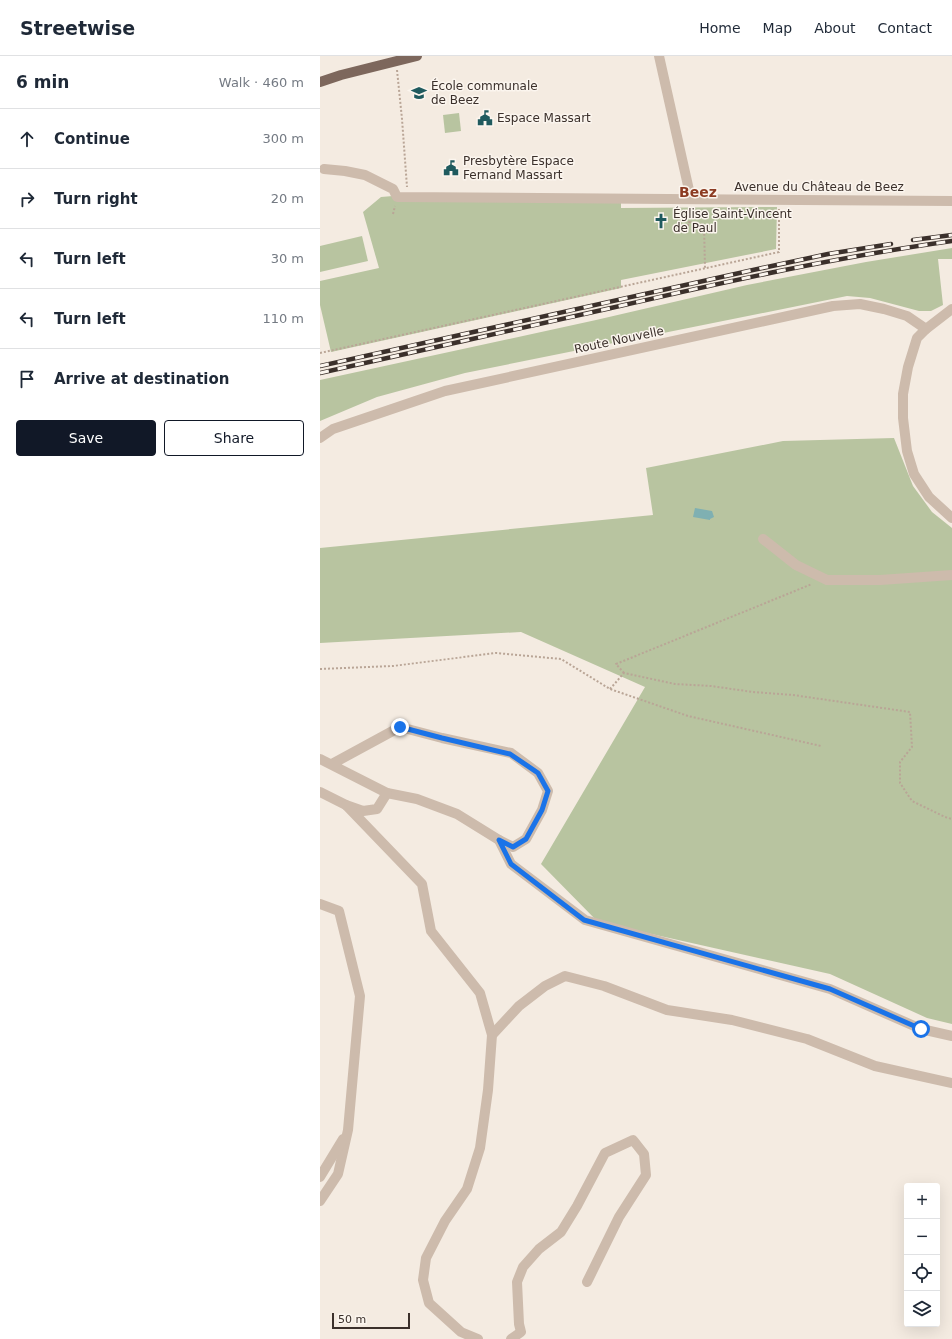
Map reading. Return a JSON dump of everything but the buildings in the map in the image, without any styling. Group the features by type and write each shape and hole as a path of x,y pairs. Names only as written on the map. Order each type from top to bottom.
{"main road":[{"path":"320,82 341,75 416,56"}],"street":[{"path":"659,56 691,200"},
{"path":"324,169 365,175 393,189 403,197"},
{"name":"Avenue du Château de Beez","path":"403,197 952,201"},
{"name":"Route Nouvelle","path":"320,438 333,429 445,391 833,306 860,304 884,309 907,316 926,329"},
{"path":"952,309 917,338 902,394 907,451 914,474 929,497 952,518"},
{"path":"763,540 796,565 827,580 880,580 952,575"},
{"path":"320,759 387,793 417,799 457,814 513,847 526,839 542,810 548,791 538,773 510,754 400,727 332,764"},
{"path":"320,792 346,805 363,811 377,809 387,793"},
{"path":"346,805 422,884 431,931 480,993 492,1035 488,1090 480,1148 467,1188 445,1221 426,1258 423,1280 429,1303 461,1332 478,1339"},
{"path":"499,840 511,864 584,920 830,989 921,1029 952,1036"},
{"path":"320,904 339,911 360,996 348,1130 338,1174 320,1201"},
{"path":"492,1035 519,1006 545,986 565,976 604,986 666,1010 732,1020 807,1039 875,1066 952,1083"},
{"path":"320,1177 348,1130"},
{"path":"512,1339 524,1336 519,1324 517,1282 523,1267 539,1249 561,1232 578,1206 605,1153 633,1140 644,1154 646,1175 619,1217 586,1282"}],"path":[{"path":"396,61 402,119 403,197"},
{"path":"683,225 689,225 690,222 691,200"},
{"path":"320,353 779,252 779,200"},
{"path":"690,222 704,226 705,268"},
{"path":"827,580 814,583 616,664 624,673 675,684 711,686 753,692 793,695 910,712 912,747 900,762 900,783 912,801 952,819"},
{"path":"320,669 393,666 496,653 561,659 610,688 688,716 821,746"},
{"path":"610,688 624,673"}],"green space":[{"path":"459,113 461,131 445,133 443,115"},
{"path":"381,197 621,199 621,208 777,207 776,249 621,280 621,288 331,352 320,305 320,281 379,268 363,212"},
{"path":"362,236 368,261 320,272 320,246"},
{"path":"952,248 952,259 938,259 943,305 931,311 919,311 870,298 847,296 465,373 377,397 320,421 320,380 596,320 747,285 866,262"},
{"path":"894,438 913,486 932,512 952,528 952,1024 927,1018 830,974 598,922 541,864 645,687 521,632 320,643 320,548 653,515 646,468 783,441"}],"water":[{"path":"695,508 712,511 714,517 710,520 693,517"}],"railway":[{"path":"913,240 952,235"},
{"path":"320,373 823,262 952,241"},
{"path":"320,366 753,270 828,254 891,244"}],"place":[{"name":"École communale de Beez","path":"419,93"},
{"name":"Espace Massart","path":"485,118"},
{"name":"Presbytère Espace Fernand Massart","path":"451,168"},
{"name":"Église Saint-Vincent de Paul","path":"661,221"}],"district":[{"name":"Beez","path":"698,192"}],"route":[{"path":"400,727 510,754 538,773 548,791 542,810 526,839 513,847 499,840 511,864 584,920 830,989 921,1029"}]}
